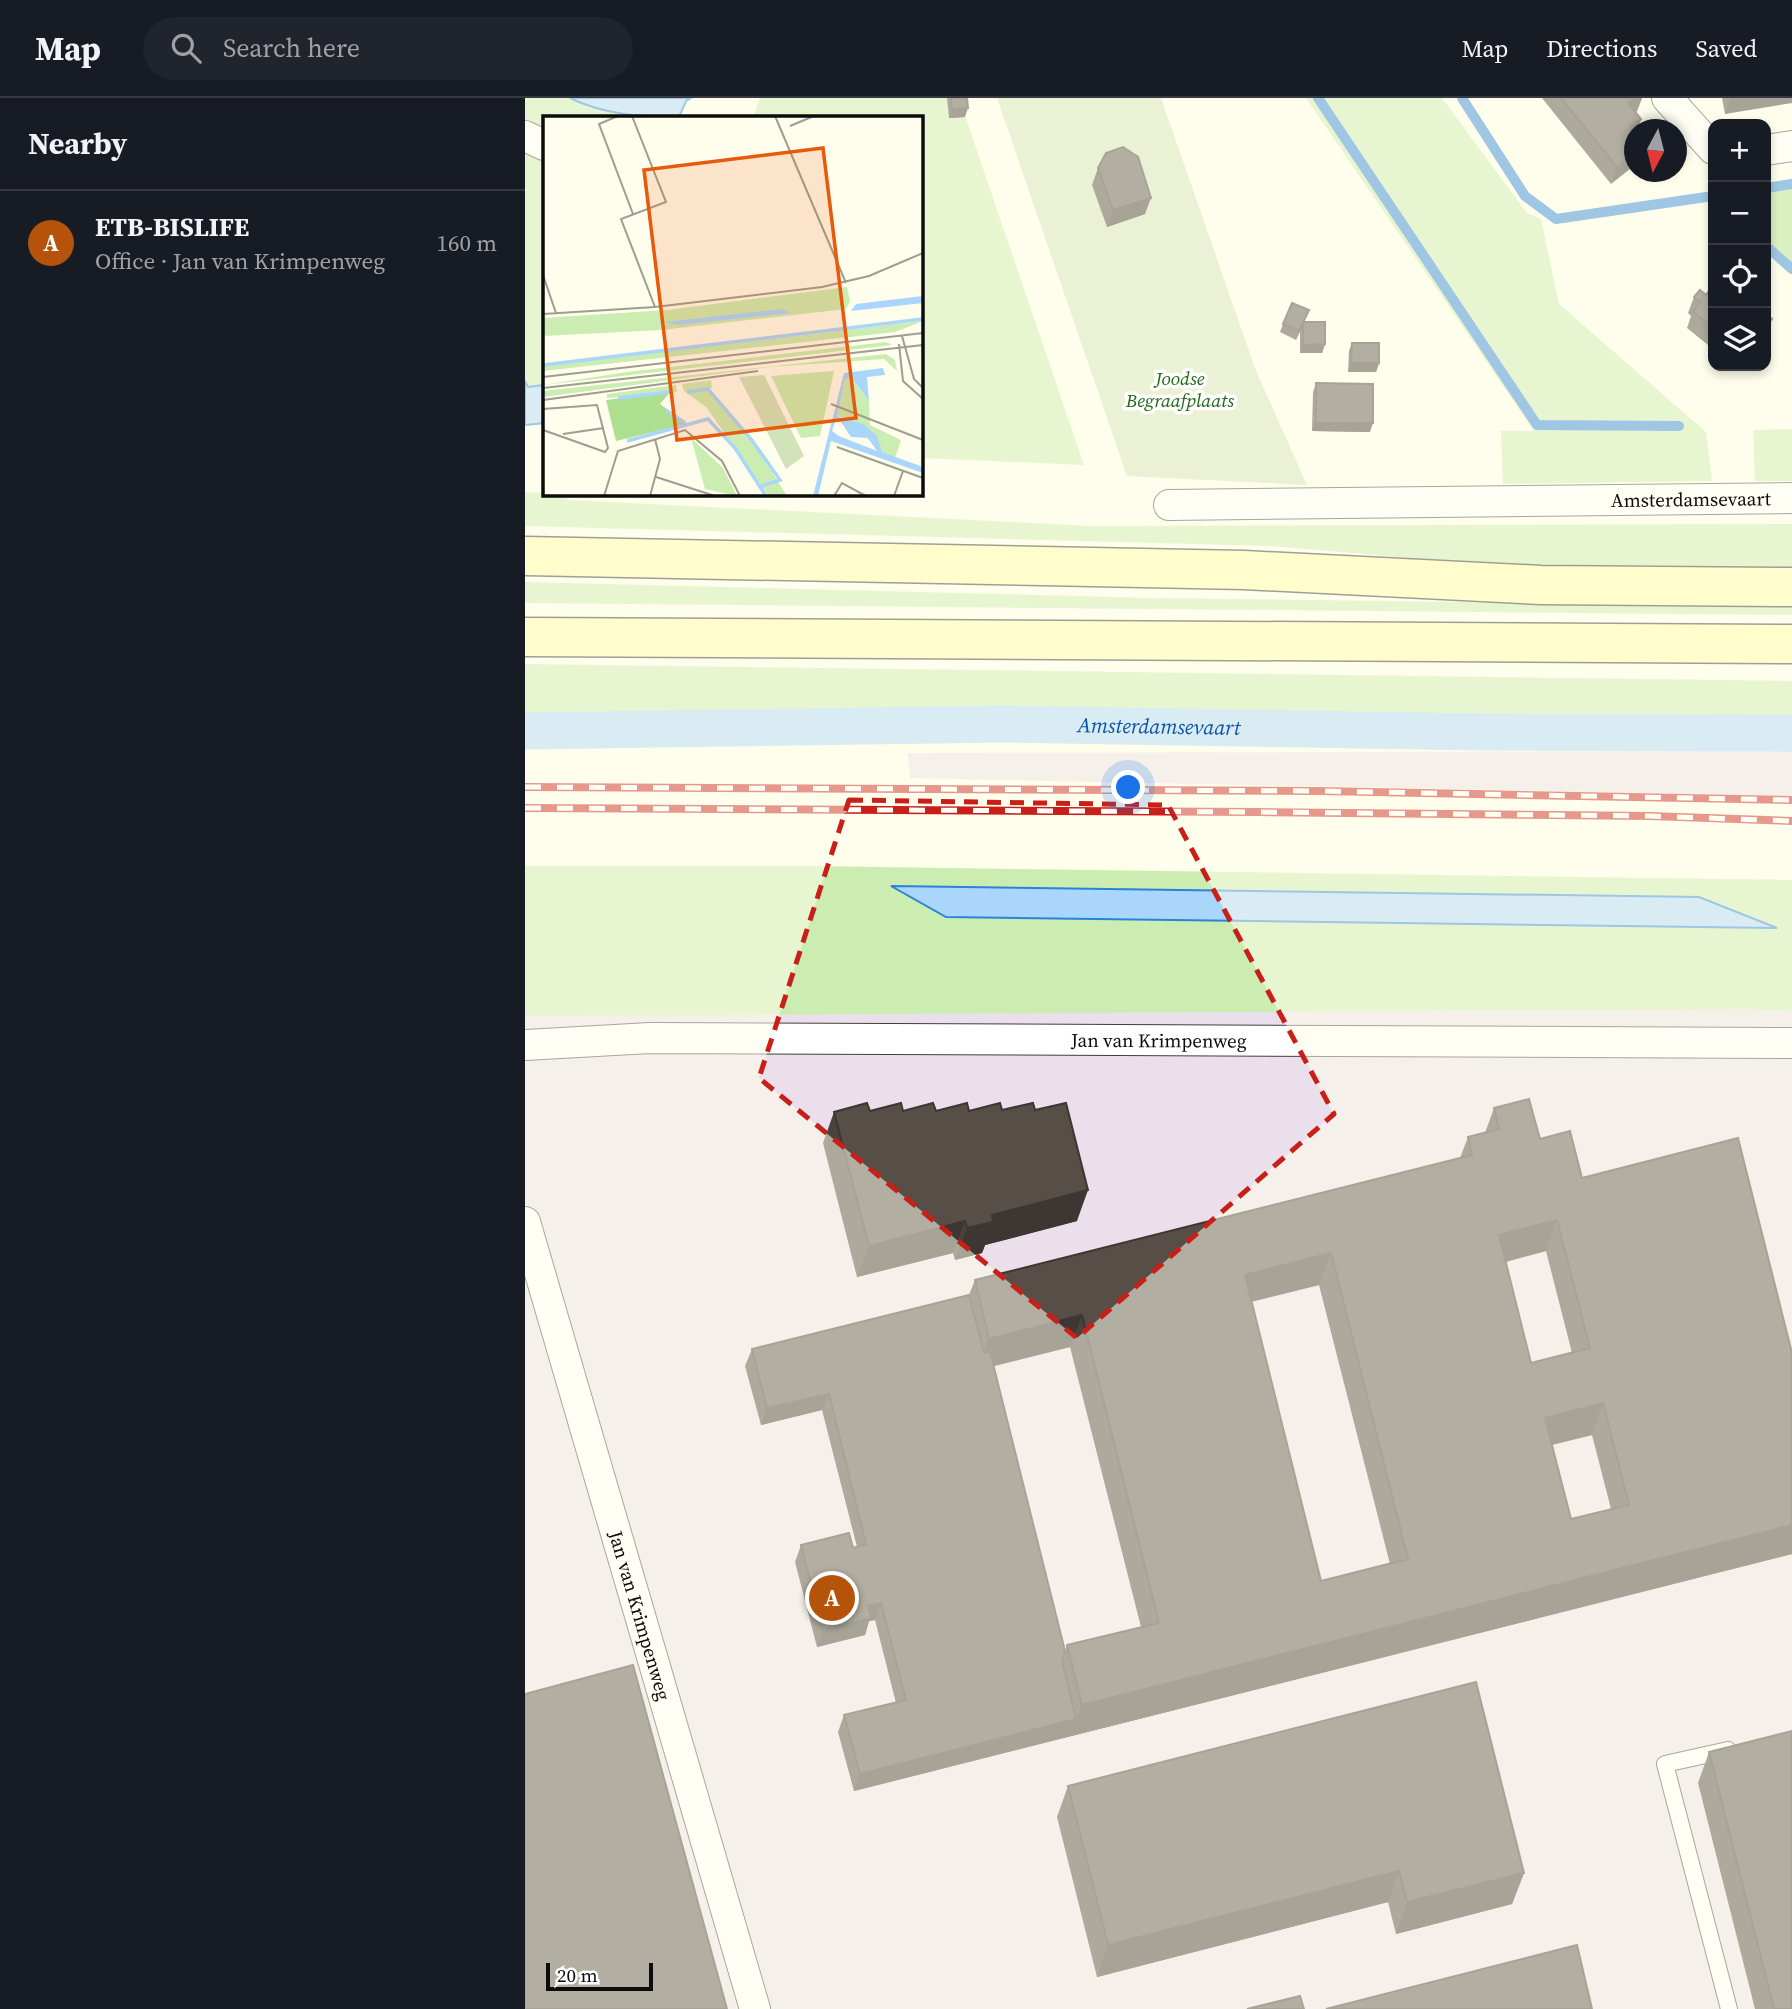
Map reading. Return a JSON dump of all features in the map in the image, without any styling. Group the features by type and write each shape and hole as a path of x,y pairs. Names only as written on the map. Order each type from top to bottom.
{"main road":[{"path":"525,556 1244,570 1541,585 1792,587"},
{"path":"525,637 1792,644"}],"street":[{"path":"1668,98 1708,143"},
{"path":"525,136 543,145"},
{"path":"1771,149 1792,146"},
{"name":"Amsterdamsevaart","path":"1169,505 1792,498"},
{"name":"Jan van Krimpenweg","path":"525,1045 650,1038 1792,1043"},
{"name":"Jan van Krimpenweg","path":"525,1222 755,2009"}],"lane":[{"path":"1729,2009 1665,1764 1741,1747"}],"highlighted area":[{"path":"849,800 1168,805 1334,1114 1077,1338 759,1078"}],"shaded area":[{"path":"1792,751 1792,796 910,778 908,753"},
{"path":"525,977 1792,985 1792,2009 525,2009"}],"green space":[{"path":"525,98 570,98 589,107 635,116 543,116 543,385 528,387 525,381"},
{"path":"760,98 959,98 1084,465 922,458 922,116 753,116"},
{"name":"Joodse Begraafplaats","path":"997,98 1161,98 1256,371 1307,485 1127,476"},
{"path":"1306,98 1442,98 1527,213 1541,219 1559,304 1706,432 1712,481 1503,484 1501,431 1534,431"},
{"path":"1792,184 1792,269 1771,250 1771,187"},
{"path":"1792,429 1792,481 1755,481 1753,430"},
{"path":"525,492 559,495 569,500 1091,526 1792,524 1792,567 1517,567 1269,546 525,526"},
{"path":"525,582 1150,598 1792,606 1792,615 525,603"},
{"path":"525,664 1792,681 1792,726 1385,721 525,718"},
{"path":"525,866 811,866 1792,880 1792,1011 1752,1009 525,1016"}],"water":[{"path":"570,98 691,98 686,101 679,116 624,114"},
{"path":"525,381 528,387 543,385 543,423 525,425"},
{"path":"891,886 1699,897 1777,928 946,917"}],"building":[{"path":"951,98 967,98 968,108 952,109"},
{"path":"1561,98 1637,98 1628,103 1641,119 1624,119 1624,162 1617,167"},
{"path":"1123,147 1138,157 1151,198 1113,210 1098,168 1106,153"},
{"path":"1700,290 1706,295 1708,292 1708,323 1693,312 1700,302 1694,297"},
{"path":"1292,303 1309,310 1299,331 1283,324"},
{"path":"1303,322 1325,322 1325,344 1303,345"},
{"path":"1352,343 1379,343 1379,363 1351,363"},
{"path":"1316,383 1373,384 1373,423 1316,423"},
{"path":"1529,1099 1540,1139 1570,1131 1582,1178 1738,1138 1792,1353 1792,1525 1082,1705 1067,1645 1159,1623 1082,1315 989,1339 975,1280 1472,1155 1468,1137 1499,1129 1494,1108","holes":["1557,1220 1590,1348 1531,1363 1499,1235","1331,1253 1408,1559 1321,1581 1245,1275","1603,1403 1629,1505 1571,1519 1545,1418"]},
{"path":"867,1103 870,1111 901,1103 903,1111 933,1103 936,1111 967,1103 969,1111 1000,1103 1002,1110 1033,1103 1035,1110 1066,1103 1088,1190 992,1215 993,1222 967,1228 965,1221 869,1246 834,1112"},
{"path":"969,1295 984,1353 990,1352 1065,1651 1062,1660 1076,1719 860,1774 844,1715 906,1700 881,1603 868,1606 871,1618 823,1630 801,1545 849,1533 853,1548 866,1544 829,1394 767,1408 752,1349"},
{"path":"633,1665 727,2009 525,2009 525,1694"},
{"path":"1476,1682 1524,1873 1407,1902 1399,1871 1108,1945 1068,1786"},
{"path":"1792,1731 1792,2009 1774,2009 1709,1752"},
{"path":"1577,1945 1592,2009 1326,2009"},
{"path":"1300,1996 1304,2009 1247,2009"}],"waterway":[{"path":"1318,98 1537,425 1679,426"},
{"path":"1462,98 1525,196 1556,219 1708,197"},
{"path":"1771,187 1792,184"},
{"path":"1771,250 1792,269"},
{"name":"Amsterdamsevaart","path":"525,731 1003,724 1482,732 1792,733"}],"railway":[{"path":"525,787 1321,791 1792,800"},
{"path":"525,808 1650,816 1792,821"}],"place":[{"name":"ETB-BISLIFE","path":"832,1598"}]}
